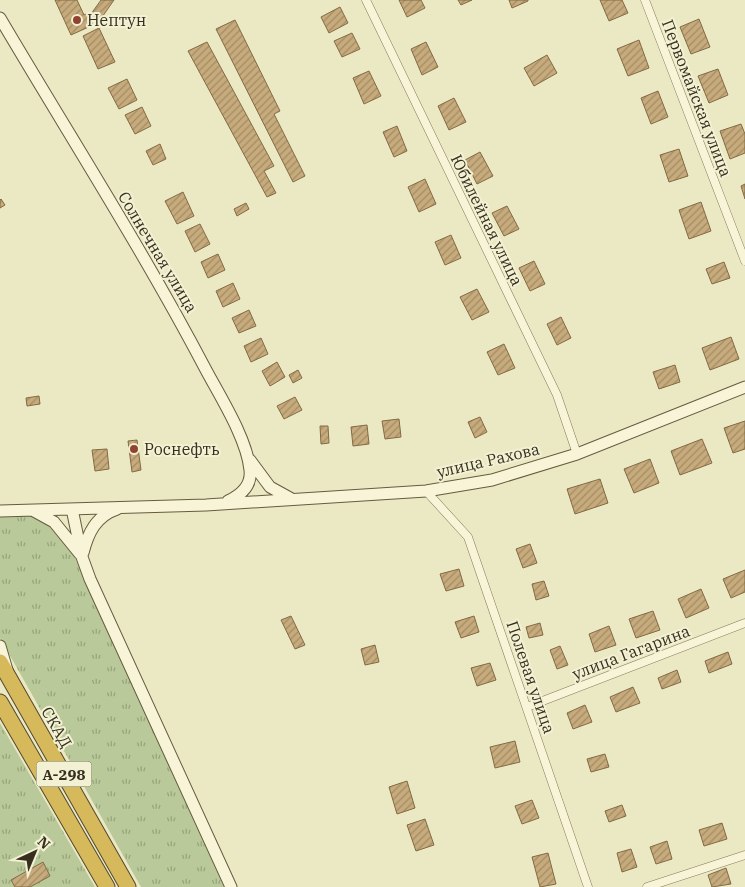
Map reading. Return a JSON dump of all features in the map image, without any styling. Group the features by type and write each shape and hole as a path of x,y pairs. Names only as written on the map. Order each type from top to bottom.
{"highway":[{"name":"СКАД","path":"0,662 128,887"},
{"name":"А-298","path":"0,702 107,887"}],"main road":[{"name":"Солнечная улица","path":"0,18 186,332 248,457 251,472 249,481 237,497 224,503"},
{"name":"улица Рахова","path":"1,511 120,508 426,491 492,480 577,454 745,387"},
{"path":"248,457 270,487 292,499"},
{"path":"82,557 87,539 94,525 110,512 120,508"},
{"path":"72,509 82,557 90,579 231,887"},
{"path":"31,510 54,522 82,557"},
{"path":"0,646 10,679"}],"street":[{"name":"Юбилейная улица","path":"366,0 557,395 577,454"},
{"name":"Первомайская улица","path":"645,0 745,261"},
{"name":"Полевая улица","path":"426,491 468,537 587,886"},
{"name":"улица Гагарина","path":"527,707 745,623"},
{"path":"647,887 745,855"}],"green space":[{"path":"29,515 52,524 71,549 224,887 141,887 0,638 0,517"},
{"path":"0,723 95,887 0,887"}],"building":[{"name":"Нептун","path":"55,0 77,0 84,15 88,13 93,25 71,35"},
{"path":"101,0 114,0 100,20 91,14"},
{"path":"399,0 421,0 425,8 407,17"},
{"path":"458,0 472,0 461,5"},
{"path":"509,0 528,0 528,1 512,8"},
{"path":"600,0 622,0 628,13 609,21"},
{"path":"340,7 348,23 329,33 321,17"},
{"path":"699,19 710,47 691,54 680,27"},
{"path":"235,20 280,111 274,114 305,176 293,182 216,29"},
{"path":"99,28 115,62 98,69 83,36"},
{"path":"352,33 360,49 342,57 334,41"},
{"path":"639,40 649,68 628,76 617,49"},
{"path":"207,42 274,166 264,171 276,193 267,197 188,51"},
{"path":"426,42 438,67 422,75 411,49"},
{"path":"547,55 557,73 534,86 524,68"},
{"path":"718,69 728,95 709,103 698,76"},
{"path":"369,71 381,96 364,104 353,78"},
{"path":"127,79 137,100 119,109 108,88"},
{"path":"658,91 668,117 651,124 641,98"},
{"path":"454,98 466,122 449,130 438,106"},
{"path":"142,107 151,126 135,134 125,115"},
{"path":"741,124 745,134 745,153 730,159 720,131"},
{"path":"397,126 407,151 394,157 383,132"},
{"path":"160,144 166,159 153,165 146,151"},
{"path":"679,149 688,176 669,182 660,155"},
{"path":"480,152 493,176 477,184 465,160"},
{"path":"425,179 436,204 419,212 408,187"},
{"path":"745,184 745,199 741,186"},
{"path":"183,192 194,216 177,224 165,201"},
{"path":"0,200 5,205 0,208"},
{"path":"701,202 711,231 689,239 679,210"},
{"path":"246,203 249,209 237,216 234,209"},
{"path":"507,206 519,229 504,236 492,213"},
{"path":"200,224 210,244 195,252 185,231"},
{"path":"451,235 461,258 445,265 435,242"},
{"path":"218,254 225,270 208,278 201,262"},
{"path":"534,261 545,284 530,291 519,268"},
{"path":"724,262 730,278 712,284 706,269"},
{"path":"233,283 240,299 223,307 216,291"},
{"path":"477,289 489,312 472,320 460,297"},
{"path":"249,310 256,326 239,333 232,318"},
{"path":"561,317 571,338 557,345 547,324"},
{"path":"731,337 739,359 710,370 702,348"},
{"path":"261,338 268,354 251,362 244,346"},
{"path":"504,344 515,368 498,375 487,352"},
{"path":"277,362 285,377 270,386 262,371"},
{"path":"675,365 680,382 659,389 653,372"},
{"path":"298,370 302,378 293,383 289,375"},
{"path":"39,396 40,404 27,406 26,398"},
{"path":"295,397 302,410 284,419 277,406"},
{"path":"480,417 487,432 475,438 468,422"},
{"path":"399,419 401,437 385,439 382,421"},
{"path":"745,421 745,449 733,453 724,428"},
{"path":"367,425 369,444 353,446 351,427"},
{"path":"320,426 328,426 329,443 321,444"},
{"path":"702,439 712,463 680,475 671,451"},
{"path":"137,440 141,470 132,472 128,441"},
{"path":"107,449 109,469 95,471 92,450"},
{"path":"650,459 659,483 634,493 624,469"},
{"path":"600,479 608,503 575,514 567,489"},
{"path":"530,544 537,563 523,568 516,549"},
{"path":"459,569 464,586 446,591 440,574"},
{"path":"745,570 745,592 731,598 723,579"},
{"path":"544,581 549,596 536,600 532,584"},
{"path":"701,589 709,608 686,618 678,599"},
{"path":"653,611 660,630 636,638 629,619"},
{"path":"291,616 305,645 295,649 281,620"},
{"path":"474,616 479,632 461,638 455,622"},
{"path":"540,623 543,635 529,638 526,627"},
{"path":"609,626 616,645 595,652 589,634"},
{"path":"375,645 379,662 365,665 361,649"},
{"path":"560,646 568,665 557,669 550,650"},
{"path":"728,652 732,664 709,673 705,661"},
{"path":"490,663 496,680 477,686 471,668"},
{"path":"677,670 681,682 662,689 658,678"},
{"path":"633,687 640,703 616,712 610,697"},
{"path":"585,705 592,722 573,729 567,713"},
{"path":"515,741 520,762 495,768 490,747"},
{"path":"605,754 609,767 591,772 587,759"},
{"path":"407,781 415,808 397,814 389,787"},
{"path":"532,800 539,818 522,824 515,806"},
{"path":"622,805 626,816 609,822 605,811"},
{"path":"425,819 434,845 416,851 407,825"},
{"path":"722,823 727,839 704,846 699,830"},
{"path":"667,841 672,859 656,864 650,847"},
{"path":"631,849 637,867 622,872 617,853"},
{"path":"548,853 556,884 540,887 532,857"},
{"path":"43,862 50,876 30,887 15,887 11,880"},
{"path":"726,868 731,884 712,887 708,875"}],"place":[{"name":"Нептун","path":"77,20"},
{"name":"Роснефть","path":"134,449"}]}
